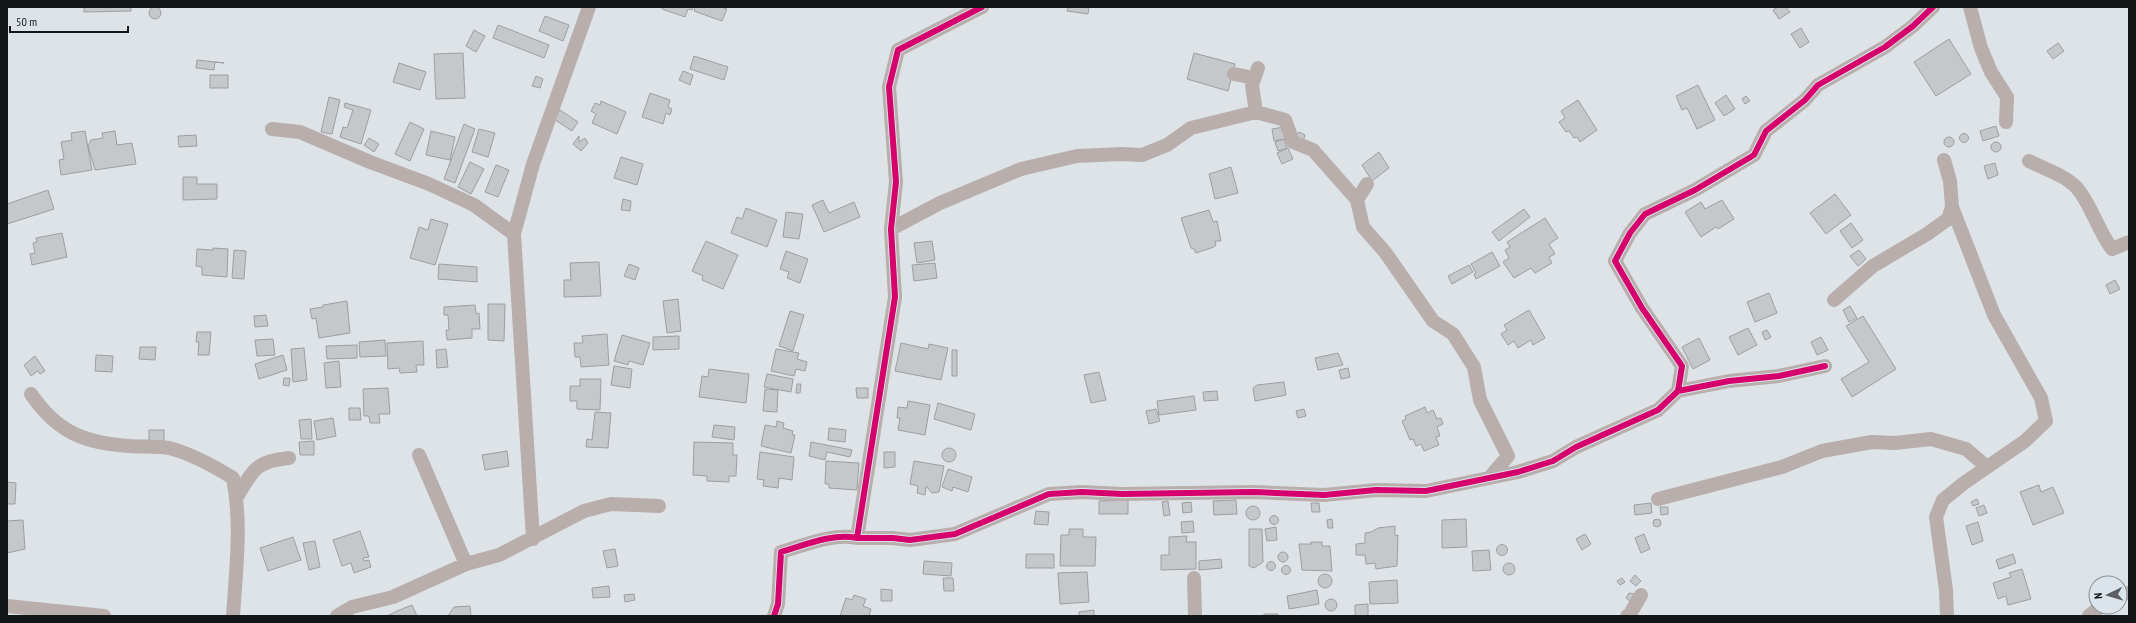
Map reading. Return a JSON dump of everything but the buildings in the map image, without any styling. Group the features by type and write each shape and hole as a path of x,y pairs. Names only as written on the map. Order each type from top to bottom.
{"street":[{"path":"533,539 514,234 533,164 589,7"},
{"path":"857,538 895,297 891,229 896,182 889,87 898,50 982,7"},
{"path":"1678,391 1682,366 1642,308 1615,261 1630,234 1645,214 1695,190 1754,155 1766,131 1805,100 1818,85 1885,47 1913,26 1933,7"},
{"path":"1970,7 1981,48 1991,72 2007,97 2006,122"},
{"path":"1234,74 1256,73 1252,85 1256,112"},
{"path":"891,229 940,203 1021,169 1076,156 1121,154 1142,155 1167,144 1191,128 1256,112 1285,120 1293,142 1314,150 1357,200 1363,227 1385,252 1433,322 1453,334 1474,367 1480,400 1508,456 1490,477"},
{"path":"272,130 300,132 370,162 429,184 474,205 514,234"},
{"path":"1944,160 1950,180 1952,207 1994,314 2041,398 2046,421 2025,441 1943,500 1936,517 1946,590 1947,616"},
{"path":"2029,161 2069,181 2078,189 2104,239 2112,250 2129,242"},
{"path":"1357,200 1367,184"},
{"path":"1834,300 1873,266 1927,234 1948,219 1952,207"},
{"path":"774,616 778,604 781,552 829,538 846,536 857,538 893,538 910,540 955,534 1049,494 1082,492 1122,494 1254,492 1324,495 1376,490 1426,491 1553,461 1576,446 1658,410 1678,391 1729,381 1779,376 1825,366"},
{"path":"31,394 55,423 81,438 127,446 170,448 215,466 233,478 237,497 238,533 233,616"},
{"path":"1658,499 1782,467 1822,451 1872,442 1894,443 1931,438 1966,449 1987,467"},
{"path":"419,455 466,564"},
{"path":"237,497 248,477 261,464 273,460 289,458"},
{"path":"337,616 352,607 393,597 466,564 499,556 584,511 598,506 626,503 659,506"},
{"path":"1194,578 1195,616"},
{"path":"1627,616 1630,614 1641,595"},
{"path":"7,606 104,616"}],"cycle path":[{"path":"774,616 778,604 781,552 828,538 857,538 895,297 891,229 896,182 889,87 898,50 982,7"},
{"path":"1678,391 1682,366 1642,308 1615,261 1630,233 1645,214 1695,190 1754,155 1766,131 1805,100 1818,85 1885,47 1913,26 1933,7"},
{"path":"857,538 893,538 910,540 955,534 1049,494 1082,492 1122,494 1254,492 1324,495 1376,490 1426,491 1518,472 1553,461 1576,447 1658,410 1678,391 1729,381 1779,376 1825,366"}]}
